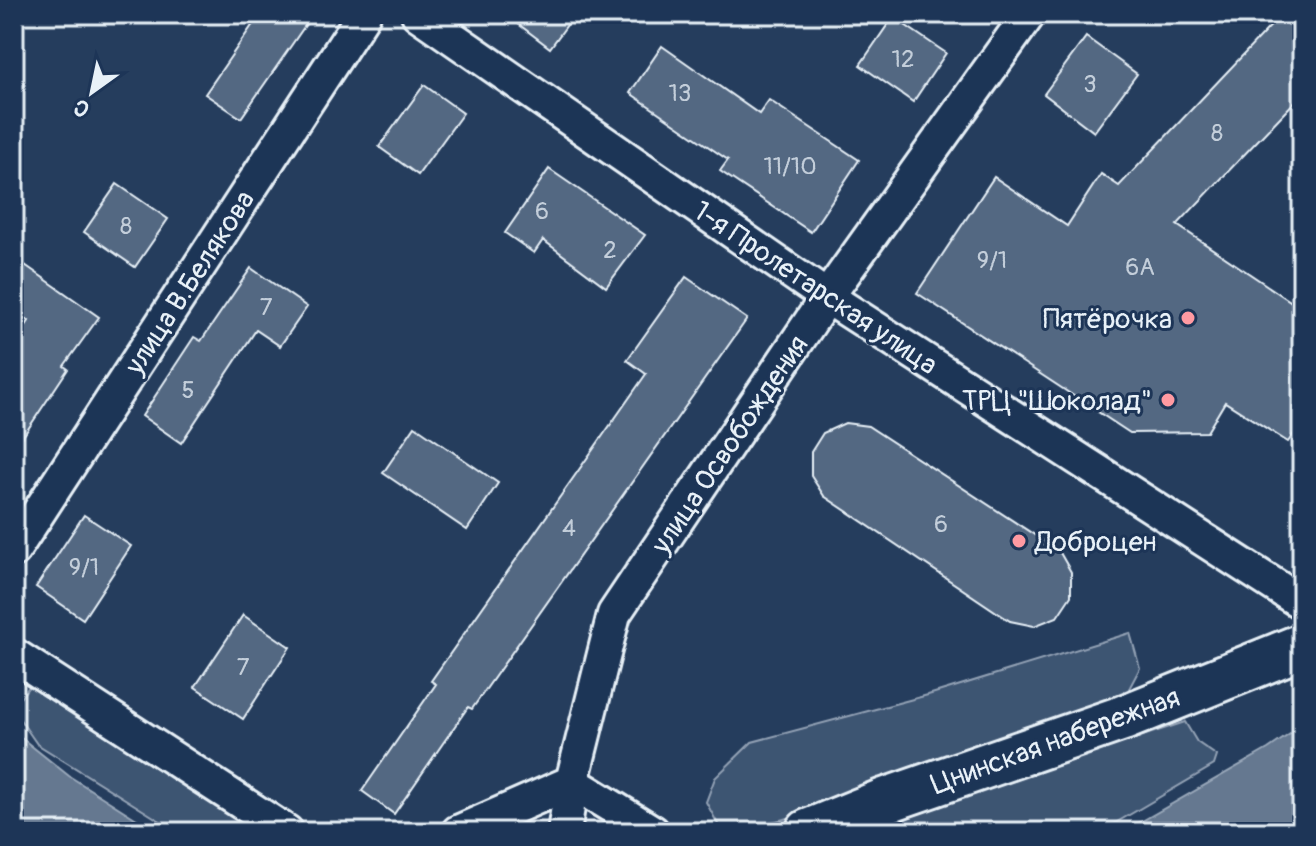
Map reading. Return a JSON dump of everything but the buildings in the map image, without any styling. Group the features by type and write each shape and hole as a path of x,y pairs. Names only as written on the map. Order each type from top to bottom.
{"main road":[{"name":"Цнинская набережная","path":"808,832 887,800 1123,718 1302,646"}],"street":[{"name":"улица В.Белякова","path":"14,550 364,14"},
{"name":"1-я Пролетарская улица","path":"418,14 827,297 1302,603"},
{"name":"улица Освобождения","path":"564,832 572,782 614,614 827,297 1029,14"},
{"path":"14,655 287,832"},
{"path":"458,832 572,782 653,832"}],"shaded area":[{"path":"1130,633 1140,668 1123,700 826,809 743,829 721,830 706,802 715,778 752,742 928,695"},
{"path":"31,684 267,832 178,832 37,744 14,711 14,706"},
{"path":"1185,722 1197,742 1217,756 1214,765 1100,832 881,832 932,805"},
{"path":"1302,726 1302,832 1123,832 1268,749"},
{"path":"14,732 69,776 157,832 14,832"}],"place":[{"name":"Пятёрочка","path":"1188,318"},
{"name":"ТРЦ \"Шоколад\"","path":"1168,400"},
{"name":"Доброцен","path":"1019,541"}]}
